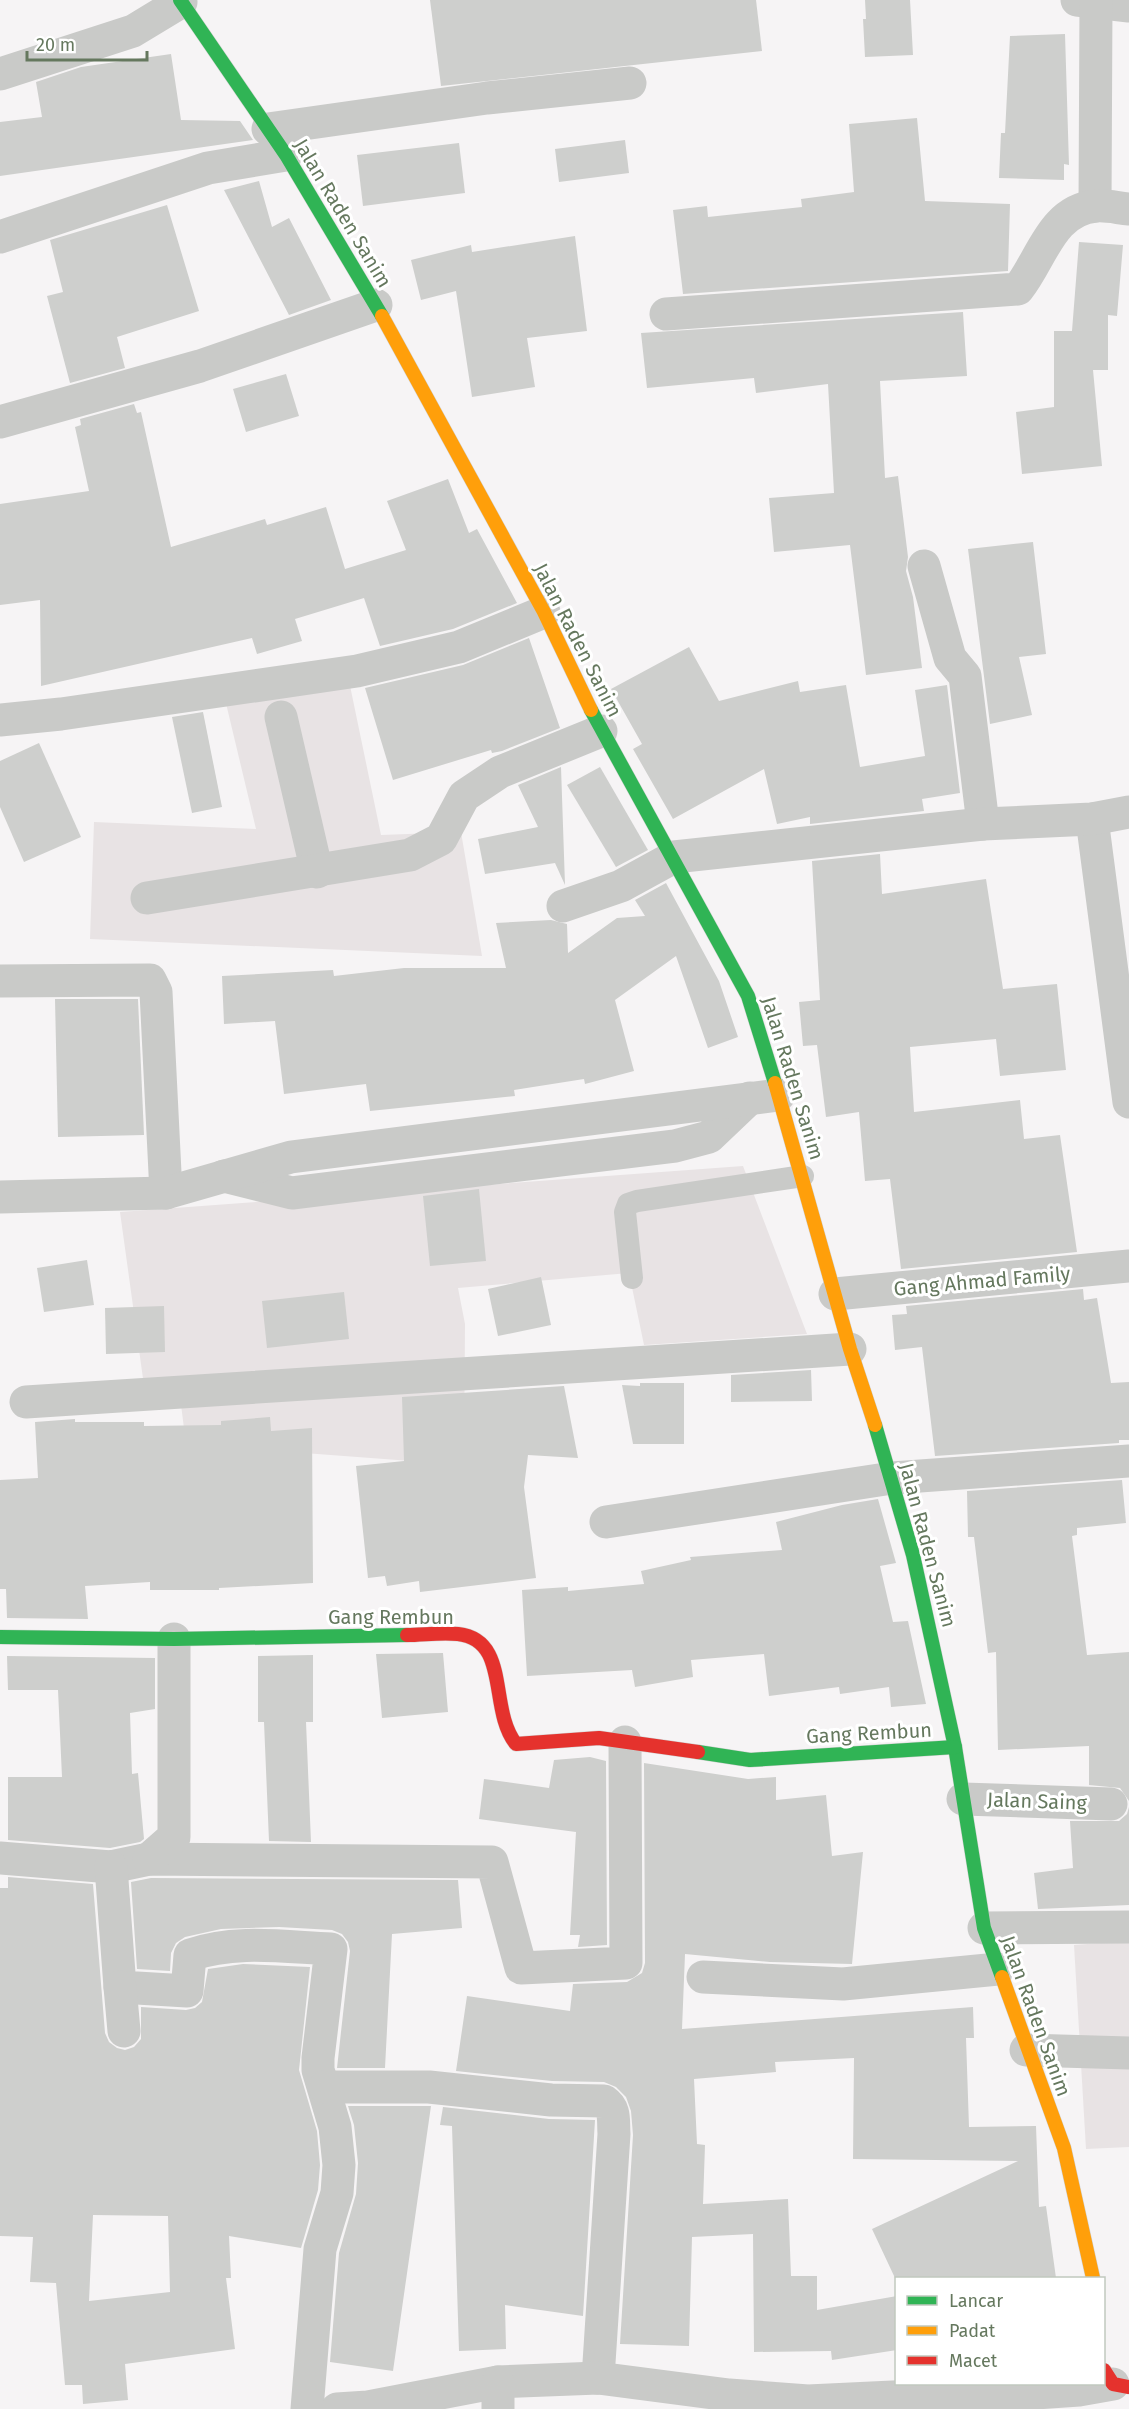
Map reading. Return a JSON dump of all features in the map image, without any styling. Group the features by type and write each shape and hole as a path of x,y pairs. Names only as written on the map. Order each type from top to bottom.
{"street":[{"path":"0,74 133,31 180,1"},
{"name":"Jalan Raden Sanim","path":"180,1 277,142 376,305 544,612 601,730 674,857 748,996 765,1096 803,1176 850,1349 892,1478 935,1648 955,1747 984,1928 1026,2050 1064,2148 1093,2277"},
{"path":"1095,206 1087,1 1129,6"},
{"path":"0,237 208,168 277,142 487,98 630,83"},
{"path":"666,314 1018,289 1029,276 1053,229 1073,213 1095,206 1129,209"},
{"path":"0,422 200,366 376,305"},
{"path":"924,566 950,658 964,676 983,824"},
{"path":"0,720 73,712 357,671 459,647 544,612"},
{"path":"281,717 317,872"},
{"path":"147,898 410,855 441,839 464,796 500,772 601,730"},
{"path":"563,906 621,886 674,857 983,824 1092,819 1129,812"},
{"path":"1092,819 1129,1102"},
{"path":"0,981 150,980 156,992 166,1193"},
{"path":"0,1197 166,1193 291,1157 765,1096"},
{"name":"Gang Ahmad Family","path":"835,1294 1129,1266"},
{"path":"26,1402 850,1349"},
{"path":"606,1522 892,1478 1129,1461"},
{"name":"Gang Rembun","path":"0,1636 174,1640 459,1634 480,1642 493,1659 506,1735 516,1744 599,1738 750,1760 955,1747"},
{"path":"149,1859 174,1837 174,1640"},
{"path":"0,1858 111,1867 149,1859 492,1862 521,1968 626,1963 625,1742"},
{"name":"Jalan Saing","path":"963,1799 1111,1804"},
{"path":"111,1867 124,2031"},
{"path":"984,1928 1129,1927"},
{"path":"120,1987 187,1991 190,1954 206,1949 250,1945 331,1949 318,2070 325,2087 335,2127 339,2165 338,2193 320,2249 308,2409"},
{"path":"703,1977 843,1984 998,1969"},
{"path":"1026,2050 1129,2053"},
{"path":"325,2087 429,2087 551,2100 604,2102 610,2105 613,2112 614,2134 598,2378"},
{"path":"337,2409 498,2395 598,2378 729,2395 808,2402 914,2396 993,2403 1079,2390 1097,2385"}],"lane":[{"path":"632,1278 625,1212 628,1204 803,1176"}],"shaded area":[{"path":"348,676 381,835 461,832 482,956 90,939 94,822 256,829 224,695"},
{"path":"743,1166 807,1334 644,1345 629,1273 458,1288 465,1324 464,1465 186,1444 179,1389 145,1393 120,1212"},
{"path":"1129,1941 1129,2147 1086,2149 1074,1945"}],"building":[{"path":"430,0 756,0 762,51 441,86"},
{"path":"865,0 910,0 913,55 865,57 863,19 866,19"},
{"path":"1065,34 1069,165 1064,164 1064,180 999,178 1001,133 1005,133 1010,36"},
{"path":"171,54 181,120 240,121 253,140 0,176 0,122 42,117 36,82 81,67"},
{"path":"917,118 925,201 1010,204 1008,271 683,294 673,210 707,206 708,217 802,207 801,199 854,192 849,124"},
{"path":"625,140 629,173 559,182 555,149"},
{"path":"459,143 465,193 363,206 357,155"},
{"path":"259,181 272,227 289,218 331,300 289,315 224,190"},
{"path":"167,205 199,311 117,337 125,368 70,383 47,296 63,292 50,240"},
{"path":"575,236 587,331 527,338 535,387 472,397 456,291 421,300 411,260 471,245 472,252"},
{"path":"1079,242 1123,245 1117,316 1108,315 1108,370 1093,370 1102,466 1022,474 1016,412 1054,407 1054,331 1072,331"},
{"path":"963,312 967,376 880,381 885,478 898,476 908,557 906,571 913,597 922,668 866,675 850,545 774,552 769,498 834,493 828,384 756,393 754,378 647,388 641,333"},
{"path":"286,374 299,416 246,432 233,389"},
{"path":"134,404 137,413 141,412 171,547 265,519 267,525 326,507 345,569 406,550 387,501 448,479 469,533 477,529 517,603 453,629 380,646 364,598 295,619 302,641 257,654 252,638 41,686 40,600 0,605 0,504 89,491 75,427 81,425 80,419"},
{"path":"1033,542 1046,654 1019,657 1032,715 990,724 968,549"},
{"path":"529,638 560,728 502,751 492,753 491,750 393,780 365,688 463,665"},
{"path":"689,647 719,701 798,681 800,692 846,685 860,767 925,756 915,690 947,685 960,793 922,799 924,811 810,824 810,817 777,824 764,769 673,819 633,749 642,744 611,689"},
{"path":"203,712 222,807 192,813 172,717"},
{"path":"39,743 81,837 24,862 0,807 0,761"},
{"path":"561,767 565,885 555,863 485,874 478,839 538,827 518,785"},
{"path":"600,767 648,850 616,867 567,785"},
{"path":"880,854 882,894 986,879 1003,989 1057,984 1066,1070 1000,1076 996,1039 910,1047 914,1112 1020,1100 1024,1139 1060,1135 1077,1252 901,1269 890,1179 865,1181 859,1112 826,1117 817,1045 803,1046 799,1002 820,1000 812,861"},
{"path":"666,883 719,981 738,1037 708,1048 676,956 615,1000 634,1071 585,1084 584,1079 514,1090 515,1096 370,1111 366,1084 284,1094 275,1021 224,1024 222,976 333,970 334,976 404,968 506,968 496,923 551,920 567,924 568,953 617,918 645,916 635,900"},
{"path":"55,999 138,999 144,1135 58,1137"},
{"path":"479,1189 486,1261 430,1266 423,1196"},
{"path":"87,1260 94,1305 44,1312 37,1268"},
{"path":"541,1277 551,1325 498,1336 488,1289"},
{"path":"1083,1289 1084,1300 1097,1298 1111,1383 1129,1382 1129,1440 1119,1440 1119,1443 935,1456 922,1347 895,1350 892,1315 907,1314 906,1306"},
{"path":"344,1292 349,1339 267,1348 262,1301"},
{"path":"164,1306 165,1352 106,1354 105,1308"},
{"path":"811,1370 812,1401 731,1402 731,1375"},
{"path":"640,1383 684,1383 684,1444 633,1444 622,1385 640,1386"},
{"path":"564,1386 578,1458 528,1455 524,1487 536,1578 420,1592 419,1581 387,1586 385,1576 368,1578 356,1466 404,1461 402,1397"},
{"path":"270,1417 271,1431 312,1428 313,1583 219,1588 219,1590 150,1590 150,1582 85,1586 88,1619 7,1618 6,1589 0,1589 0,1480 38,1478 35,1422 75,1419 75,1422 144,1422 144,1426 221,1425 221,1421"},
{"path":"1122,1480 1126,1523 1077,1528 1077,1535 1072,1536 1087,1655 1129,1652 1129,1801 1120,1788 1089,1785 1089,1746 998,1750 996,1652 988,1653 974,1537 968,1537 967,1491"},
{"path":"878,1499 896,1563 880,1566 893,1622 908,1621 926,1704 891,1707 889,1687 840,1694 839,1687 769,1696 764,1654 691,1660 693,1677 635,1687 632,1670 527,1676 522,1590 568,1587 568,1591 644,1584 641,1571 691,1560 690,1557 782,1550 776,1522 842,1505"},
{"path":"443,1653 448,1712 382,1718 376,1654"},
{"path":"313,1655 313,1722 306,1722 311,1842 269,1841 264,1722 258,1722 258,1656"},
{"path":"7,1656 155,1658 155,1709 130,1713 132,1774 138,1773 144,1839 140,1842 110,1848 8,1840 8,1777 62,1777 58,1690 8,1690"},
{"path":"590,1757 606,1761 607,1945 578,1947 580,1935 570,1935 576,1832 479,1819 484,1779 549,1788 554,1760"},
{"path":"644,1763 748,1779 776,1777 776,1800 826,1795 832,1856 863,1852 852,1964 770,1962 685,1954 682,2029 973,2007 974,2038 966,2038 969,2127 1036,2126 1039,2207 1046,2206 1056,2277 895,2278 872,2229 1018,2161 853,2159 854,2058 775,2062 776,2072 694,2079 697,2144 705,2145 703,2204 788,2199 791,2276 817,2276 817,2310 895,2296 895,2350 832,2360 831,2351 754,2352 753,2234 692,2237 689,2346 620,2344 633,2135 631,2111 626,2097 616,2087 604,2082 552,2081 456,2071 467,1996 570,2011 573,1984 627,1982 642,1973 645,1963"},
{"path":"1129,1807 1129,1905 1038,1909 1034,1873 1073,1868 1070,1821 1119,1821 1127,1814"},
{"path":"8,1877 93,1884 105,2033 109,2042 117,2048 125,2050 134,2047 141,2039 141,2007 186,2010 195,2008 202,2002 208,1969 243,1964 310,1967 299,2070 317,2131 320,2165 318,2190 301,2248 229,2236 231,2278 226,2278 235,2349 125,2364 128,2400 83,2404 82,2385 65,2385 56,2283 30,2282 33,2237 0,2236 0,1888 8,1888","holes":["93,2215 168,2216 170,2292 89,2301"]},
{"path":"151,1878 458,1880 462,1928 392,1934 385,2068 337,2068 350,1951 348,1942 342,1934 332,1930 279,1927 221,1929 185,1937 176,1943 171,1953 170,1971 137,1969 131,1882"},
{"path":"348,2106 431,2106 393,2371 330,2362 339,2253 356,2194 358,2163 354,2125"},
{"path":"443,2107 549,2119 595,2120 583,2316 505,2305 506,2349 459,2351 452,2126 440,2125"}],"traffic: fast":[{"path":"180,0 286,155 382,316"},
{"path":"591,710 748,996 775,1083"},
{"path":"875,1425 913,1555 955,1747 984,1928 1002,1977"},
{"path":"0,1637 174,1639 407,1635"},
{"path":"698,1752 750,1760 955,1747"}],"traffic: slow":[{"path":"382,316 544,612 591,710"},
{"path":"775,1083 850,1349 875,1425"},
{"path":"1002,1977 1064,2148 1093,2277"}],"traffic: jam":[{"path":"407,1635 458,1634 475,1639 485,1649 492,1662 503,1713 516,1744 599,1738 698,1752"},
{"path":"1105,2372 1113,2384 1129,2387"}]}
